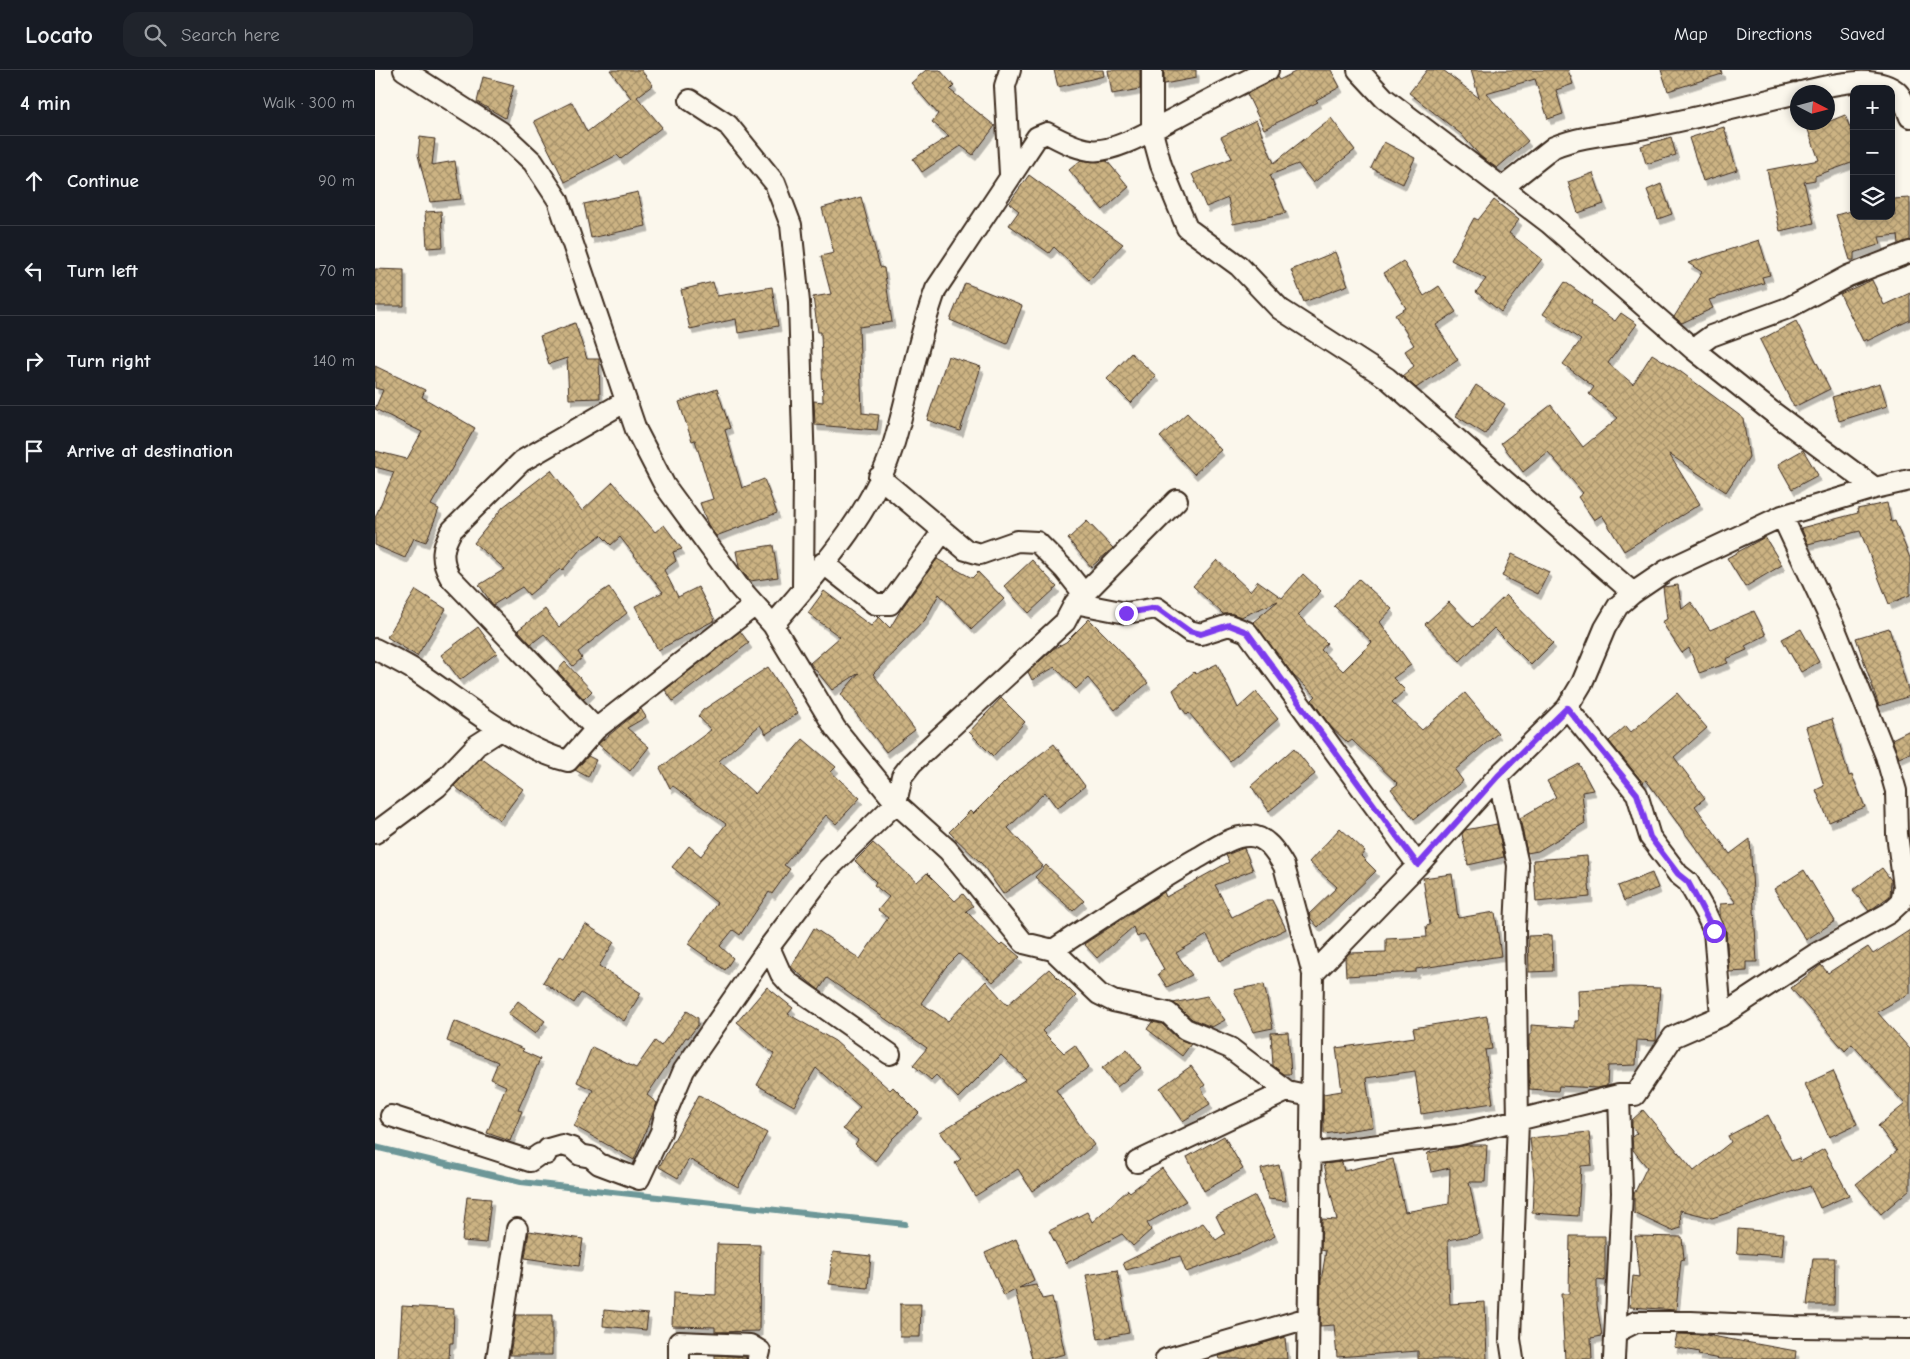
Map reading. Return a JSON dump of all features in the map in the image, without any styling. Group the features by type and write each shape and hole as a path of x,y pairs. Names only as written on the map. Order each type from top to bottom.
{"street":[{"path":"404,70 501,132 533,162 558,200 635,430 665,486 755,605 773,625 835,728 896,803 948,850 1024,943 1053,950 1099,994 1113,1001 1168,1012 1185,1029 1230,1048 1287,1091 1310,1096"},
{"path":"1010,70 1005,86 1010,174"},
{"path":"1152,70 1152,132 1161,165 1187,228 1239,266 1280,308 1387,378 1633,593"},
{"path":"773,625 803,590 850,528 879,477 892,448 926,315 936,288 1010,174 1041,134 1047,133 1071,145 1095,150 1152,132 1171,120 1268,70"},
{"path":"1357,70 1383,98 1549,223 1693,349 1771,411 1875,488"},
{"path":"1835,85 1873,82 1885,84 1900,95 1910,117"},
{"path":"1502,188 1553,147 1580,138 1650,128 1790,95"},
{"path":"690,100 728,125 775,183 791,225 799,302 804,471 803,590"},
{"path":"1693,349 1711,336 1789,308 1848,276 1910,252"},
{"path":"595,728 450,577 442,563 444,544 453,530 522,461 626,401"},
{"path":"879,477 966,550 980,554 1017,541 1037,542 1065,570 1080,598 1126,613 1157,608 1189,631 1201,634 1229,625 1247,632 1418,865"},
{"path":"1313,974 1418,865 1498,776 1567,708 1582,683 1605,628 1618,606 1633,593 1667,570 1783,516 1875,488 1909,482"},
{"path":"391,1116 529,1161 540,1154 546,1154 548,1149 562,1145 572,1148 580,1155 591,1156 599,1164 639,1179 661,1132 665,1115 684,1070 769,947 828,869 896,803 902,776 912,762 1065,622 1080,598 1177,500"},
{"path":"1309,1154 1457,1135 1619,1095 1635,1095 1673,1038 1721,1016 1814,955 1889,914 1901,902 1904,886 1897,834 1895,791 1886,756 1835,629 1783,516"},
{"path":"823,563 875,604 890,604 943,531"},
{"path":"375,649 414,670 502,729 555,758 568,761 595,728 755,605"},
{"path":"1567,708 1637,794 1650,837 1678,874 1688,882 1705,912 1714,931 1721,1016"},
{"path":"375,833 437,787 477,745 502,729"},
{"path":"1498,776 1518,864 1515,928 1518,1121 1510,1340 1513,1359"},
{"path":"1053,950 1145,888 1224,843 1248,836 1265,841 1275,850 1284,866 1313,974 1309,1154 1308,1359"},
{"path":"769,947 781,974 789,983 890,1054"},
{"path":"1137,1162 1287,1091"},
{"path":"1614,1359 1622,1193 1619,1095"},
{"path":"497,1359 517,1229"},
{"path":"1166,1359 1308,1318"},
{"path":"1616,1332 1636,1322 1691,1322 1794,1327 1910,1328"},
{"path":"679,1359 679,1342 750,1345 760,1351 758,1359"}],"building":[{"path":"610,70 641,70 653,85 637,97 662,127 621,159 617,155 565,182 534,121 572,102 587,132 631,98"},
{"path":"926,70 940,70 954,86 950,90 995,126 973,155 961,146 922,172 913,159 949,136 932,122 938,114 911,83"},
{"path":"1054,70 1103,70 1104,76 1058,87"},
{"path":"1108,70 1140,70 1140,89 1112,94"},
{"path":"1164,70 1196,70 1196,78 1164,84"},
{"path":"1299,70 1331,70 1340,87 1316,100 1318,102 1264,129 1247,94 1277,77 1279,80"},
{"path":"1427,70 1443,70 1479,98 1471,70 1568,70 1573,84 1556,90 1563,114 1548,119 1535,79 1486,93 1528,141 1497,168 1481,157 1461,134 1409,93"},
{"path":"1661,70 1721,70 1722,74 1668,91"},
{"path":"483,77 514,85 505,118 477,102"},
{"path":"1845,115 1850,128 1850,163 1815,176 1815,180 1804,182 1814,223 1780,231 1767,170 1819,160 1808,130 1835,130 1835,119"},
{"path":"1331,118 1355,150 1313,183 1298,164 1270,175 1286,213 1233,224 1228,198 1206,207 1192,174 1232,158 1221,137 1256,120 1274,163"},
{"path":"1724,127 1737,170 1703,181 1689,138"},
{"path":"420,137 435,139 432,165 455,161 461,199 430,202 418,155"},
{"path":"1671,137 1676,155 1646,164 1641,146"},
{"path":"1384,142 1415,158 1403,184 1371,168"},
{"path":"1081,160 1107,161 1129,187 1103,210 1069,170"},
{"path":"1593,173 1604,204 1578,213 1568,182"},
{"path":"1029,175 1123,244 1089,280 1054,247 1049,253 1009,225 1019,211 1009,203"},
{"path":"1661,184 1672,214 1658,219 1647,190"},
{"path":"638,192 646,226 591,238 584,204"},
{"path":"861,197 880,267 884,268 892,322 859,327 862,413 879,415 877,430 815,425 814,401 823,402 821,332 818,332 813,297 831,294 821,256 834,253 822,208"},
{"path":"1910,198 1910,240 1899,244 1898,235 1879,237 1881,244 1854,253 1854,260 1850,260 1836,215 1850,211 1850,220 1895,220 1895,199"},
{"path":"1494,200 1519,220 1509,233 1542,259 1501,312 1476,292 1486,279 1451,260 1474,218 1478,220"},
{"path":"441,211 443,247 427,248 425,212"},
{"path":"1759,240 1770,275 1762,277 1764,283 1709,300 1713,308 1682,323 1674,317 1702,272 1688,263"},
{"path":"1335,252 1348,285 1304,302 1291,270"},
{"path":"1403,261 1424,296 1439,286 1456,312 1436,325 1458,360 1416,388 1402,376 1414,366 1405,351 1414,345 1395,315 1406,308 1384,273"},
{"path":"375,269 404,270 404,306 375,306"},
{"path":"1872,280 1884,305 1910,293 1910,320 1867,341 1867,339 1863,341 1840,294"},
{"path":"713,282 717,296 772,287 778,326 738,333 736,319 690,329 681,290"},
{"path":"1565,282 1592,301 1591,304 1615,321 1621,313 1637,324 1608,363 1633,384 1652,354 1681,372 1743,418 1749,457 1726,492 1669,454 1700,504 1624,551 1602,515 1594,520 1578,497 1583,493 1548,452 1523,472 1501,443 1551,405 1583,447 1618,418 1589,394 1594,387 1563,364 1581,340 1543,314"},
{"path":"965,283 1022,306 1007,344 950,320"},
{"path":"1796,321 1830,389 1794,407 1760,340"},
{"path":"575,323 587,359 599,359 600,398 569,399 567,358 549,364 540,336"},
{"path":"1131,353 1156,376 1131,403 1107,379"},
{"path":"948,356 981,367 960,431 927,420"},
{"path":"375,366 425,390 422,397 475,428 431,505 439,509 426,542 414,538 405,558 375,545 375,518 394,472 375,467 375,451 407,459 422,432 375,409 383,390 375,388"},
{"path":"1880,383 1887,406 1839,421 1832,397"},
{"path":"1476,385 1505,404 1485,434 1456,416"},
{"path":"717,389 730,428 725,430 742,488 764,479 777,513 716,536 708,525 700,503 713,499 695,440 692,441 679,402"},
{"path":"1187,413 1221,450 1194,474 1160,437"},
{"path":"1803,450 1818,475 1792,489 1778,464"},
{"path":"551,470 582,511 613,482 655,532 664,525 682,549 673,552 676,561 664,570 678,597 698,587 715,620 658,650 635,606 663,592 620,537 611,545 601,535 579,551 562,571 560,569 529,595 522,587 493,605 479,585 505,569 474,543 503,507"},
{"path":"1887,503 1891,522 1895,521 1910,558 1910,595 1889,604 1860,531 1808,544 1801,528 1858,513 1857,509"},
{"path":"1087,521 1113,548 1091,567 1068,539"},
{"path":"1765,537 1782,565 1745,587 1727,558"},
{"path":"773,545 778,577 750,581 739,567 736,551"},
{"path":"1512,554 1549,572 1538,594 1502,576"},
{"path":"937,559 972,578 978,572 1004,599 972,629 939,594 925,620 873,674 915,730 886,752 841,694 859,673 832,690 810,663 840,637 808,613 824,591 871,626 879,617 890,628"},
{"path":"1032,560 1057,587 1029,613 1004,586"},
{"path":"1217,560 1250,591 1258,581 1282,598 1303,574 1321,591 1298,615 1327,643 1321,650 1343,671 1372,642 1334,606 1359,579 1392,609 1380,622 1411,665 1393,678 1405,690 1392,702 1422,730 1465,693 1498,733 1455,770 1463,781 1414,819 1391,789 1398,784 1352,740 1348,743 1330,726 1312,700 1316,696 1294,676 1253,622 1278,601 1241,617 1233,614 1223,614 1193,586"},
{"path":"1678,585 1682,609 1691,602 1710,630 1754,611 1766,635 1745,646 1747,650 1726,659 1728,663 1699,673 1689,648 1682,653 1662,622 1667,619 1663,587"},
{"path":"609,587 627,613 578,652 582,658 573,666 544,634 531,644 518,630 545,609 559,627 589,600"},
{"path":"416,590 446,609 417,656 387,637"},
{"path":"1506,595 1553,643 1531,665 1494,628 1460,661 1425,624 1449,602 1473,627"},
{"path":"1089,619 1117,647 1148,683 1115,710 1088,678 1076,689 1055,667 1032,680 1028,672 1053,649 1066,642"},
{"path":"478,627 497,653 460,680 441,655"},
{"path":"1889,628 1910,696 1879,706 1856,638"},
{"path":"1801,629 1819,662 1801,672 1782,639"},
{"path":"740,631 749,643 673,701 665,690"},
{"path":"565,662 592,691 584,699 557,671"},
{"path":"1217,664 1238,708 1256,692 1278,719 1230,761 1189,713 1187,715 1173,690 1194,672 1196,674"},
{"path":"768,667 798,713 766,734 760,725 719,761 755,794 803,739 836,767 831,772 860,798 836,824 826,815 784,865 790,869 772,894 769,892 740,935 733,930 720,946 733,958 725,970 688,944 717,903 672,867 689,846 701,856 726,824 673,786 670,788 660,768 711,730 698,716 703,710"},
{"path":"1677,693 1707,728 1674,757 1705,798 1695,806 1730,854 1750,839 1757,962 1747,962 1747,971 1729,972 1726,930 1720,917 1720,904 1736,903 1646,780 1643,783 1609,741 1626,726 1631,732"},
{"path":"1001,698 1025,722 993,756 969,732"},
{"path":"641,709 646,717 627,728 649,747 630,771 598,744"},
{"path":"1832,719 1849,776 1852,775 1865,807 1829,822 1816,790 1824,786 1806,727"},
{"path":"1910,730 1910,753 1899,758 1892,739"},
{"path":"1054,744 1085,786 1057,808 1045,792 1008,828 1043,866 1003,894 982,864 949,832 970,811 973,814 1009,778"},
{"path":"1294,748 1315,774 1269,811 1251,786"},
{"path":"588,756 596,760 588,777 575,770"},
{"path":"481,758 523,789 500,820 454,786"},
{"path":"1579,764 1593,790 1582,792 1585,823 1538,851 1527,853 1520,818 1556,797 1547,781"},
{"path":"1497,824 1504,857 1468,865 1462,834 1465,830"},
{"path":"1340,828 1365,851 1361,856 1376,871 1318,927 1309,914 1337,887 1309,862"},
{"path":"873,843 917,882 927,873 955,901 963,894 973,906 966,911 1000,946 1003,943 1020,957 993,982 959,954 945,968 921,1003 948,1021 986,981 1007,1005 1049,969 1076,996 1042,1031 1064,1053 1075,1045 1089,1067 1056,1090 1094,1145 1059,1173 1032,1191 1018,1169 975,1196 955,1163 961,1159 940,1132 1026,1079 1001,1055 958,1098 936,1075 931,1080 913,1065 927,1048 827,978 819,990 791,967 814,928 860,959 888,918 878,910 889,897 874,885 876,882 855,861"},
{"path":"1244,848 1253,870 1215,885 1232,917 1266,900 1272,900 1286,929 1220,961 1207,935 1176,953 1192,975 1167,987 1158,974 1164,969 1144,934 1137,937 1133,927 1097,958 1084,944 1164,892 1166,897 1229,862 1226,855"},
{"path":"1587,856 1590,897 1536,902 1533,860"},
{"path":"1046,865 1084,901 1073,911 1035,877"},
{"path":"1882,868 1891,880 1890,896 1869,911 1853,890"},
{"path":"1804,870 1835,921 1806,940 1774,889"},
{"path":"1652,873 1658,888 1624,901 1618,886"},
{"path":"1452,874 1458,918 1495,912 1501,956 1416,969 1416,972 1346,976 1345,958 1349,953 1386,952 1386,939 1427,937 1426,926 1430,925 1423,878"},
{"path":"585,924 614,942 599,966 641,993 624,1021 581,993 574,1003 543,982 560,956 564,958"},
{"path":"1910,930 1910,993 1877,1012 1910,1049 1910,1189 1881,1214 1856,1184 1897,1151 1878,1126 1905,1104 1852,1044 1845,1051 1791,988 1821,965 1828,973 1868,947 1873,954"},
{"path":"1552,935 1553,971 1529,972 1528,936"},
{"path":"1264,984 1273,1028 1253,1032 1234,990"},
{"path":"767,987 793,1008 788,1014 835,1041 890,1090 893,1087 919,1113 892,1139 875,1161 855,1144 858,1140 843,1129 860,1107 816,1068 794,1106 757,1085 774,1054 737,1022"},
{"path":"1630,987 1660,988 1656,1041 1637,1040 1636,1065 1608,1066 1607,1086 1597,1088 1559,1086 1558,1091 1529,1089 1529,1035 1531,1035 1531,1025 1575,1028 1575,1021 1579,1021 1578,990"},
{"path":"1207,996 1225,1020 1212,1027 1192,1019 1173,1003"},
{"path":"518,1001 545,1021 535,1034 508,1014"},
{"path":"687,1011 698,1018 698,1025 688,1038 686,1037 647,1095 657,1103 634,1160 574,1126 593,1090 577,1082 592,1047 636,1068 655,1041 661,1046"},
{"path":"1487,1016 1492,1049 1485,1050 1493,1103 1421,1114 1415,1071 1366,1078 1373,1127 1324,1134 1323,1094 1342,1091 1336,1048 1415,1037 1413,1028"},
{"path":"454,1021 524,1049 522,1051 540,1059 518,1110 522,1111 510,1141 487,1133 506,1086 491,1079 498,1062 447,1041"},
{"path":"1152,1022 1162,1024 1177,1038 1191,1044 1182,1056 1147,1029"},
{"path":"1288,1032 1291,1074 1284,1074 1273,1066 1271,1033"},
{"path":"1127,1049 1141,1068 1117,1087 1102,1068"},
{"path":"1191,1066 1205,1085 1201,1088 1210,1104 1183,1121 1160,1088"},
{"path":"1833,1071 1857,1124 1829,1137 1805,1084"},
{"path":"699,1095 767,1133 738,1187 689,1159 678,1178 659,1167"},
{"path":"1643,1110 1694,1171 1731,1142 1728,1136 1768,1115 1791,1161 1799,1158 1800,1162 1824,1149 1849,1195 1820,1208 1810,1186 1712,1218 1680,1210 1681,1228 1672,1231 1634,1213 1634,1194 1647,1167 1633,1150 1632,1137 1637,1133 1632,1127 1632,1120"},
{"path":"1589,1132 1592,1165 1581,1166 1578,1216 1532,1213 1534,1178 1530,1138"},
{"path":"1224,1136 1243,1169 1204,1191 1187,1157"},
{"path":"1468,1145 1487,1145 1485,1182 1469,1182 1480,1234 1448,1240 1450,1304 1485,1302 1487,1359 1418,1359 1418,1351 1337,1357 1334,1325 1320,1326 1321,1281 1326,1251 1321,1250 1322,1219 1337,1220 1324,1164 1342,1162 1344,1171 1393,1159 1405,1212 1449,1204 1450,1168 1431,1172 1427,1153"},
{"path":"1279,1165 1286,1201 1268,1199 1261,1169"},
{"path":"1162,1168 1186,1201 1147,1223 1151,1230 1133,1246 1122,1234 1066,1263 1049,1231 1087,1212 1092,1222 1128,1190 1130,1192"},
{"path":"1255,1196 1275,1236 1245,1251 1186,1272 1180,1256 1126,1270 1123,1263 1203,1223 1216,1240 1225,1234 1216,1216"},
{"path":"467,1197 491,1199 486,1243 462,1241"},
{"path":"1738,1229 1784,1233 1782,1256 1737,1253"},
{"path":"529,1231 583,1239 579,1266 525,1258"},
{"path":"1570,1236 1605,1236 1605,1281 1597,1280 1597,1305 1602,1336 1591,1338 1592,1359 1565,1359 1561,1294 1569,1294"},
{"path":"1635,1236 1682,1237 1684,1259 1681,1260 1676,1310 1630,1307 1633,1276 1639,1277"},
{"path":"1016,1239 1034,1280 1019,1288 1036,1285 1042,1299 1052,1297 1065,1354 1045,1359 1032,1359 1015,1290 1004,1296 985,1253"},
{"path":"717,1244 760,1245 759,1331 715,1332 715,1327 672,1326 673,1293 716,1295"},
{"path":"833,1252 871,1256 868,1288 829,1284"},
{"path":"1813,1258 1835,1258 1834,1305 1807,1305"},
{"path":"1117,1270 1129,1333 1098,1339 1086,1275"},
{"path":"900,1304 921,1304 920,1337 900,1337"},
{"path":"402,1306 454,1309 453,1343 450,1343 449,1359 399,1359"},
{"path":"604,1310 648,1314 646,1330 603,1326"},
{"path":"516,1315 552,1315 552,1355 510,1355"},
{"path":"1677,1334 1706,1335 1796,1351 1795,1359 1720,1359 1698,1355 1699,1352 1674,1347"},
{"path":"1285,1337 1287,1359 1220,1359 1219,1356"},
{"path":"715,1355 746,1357 746,1359 715,1359"}],"waterway":[{"path":"375,1147 521,1182 905,1224"}],"route":[{"path":"1126,613 1157,608 1189,631 1201,634 1229,625 1247,632 1418,865 1498,776 1567,708 1637,794 1650,837 1678,874 1688,882 1714,931"}]}
